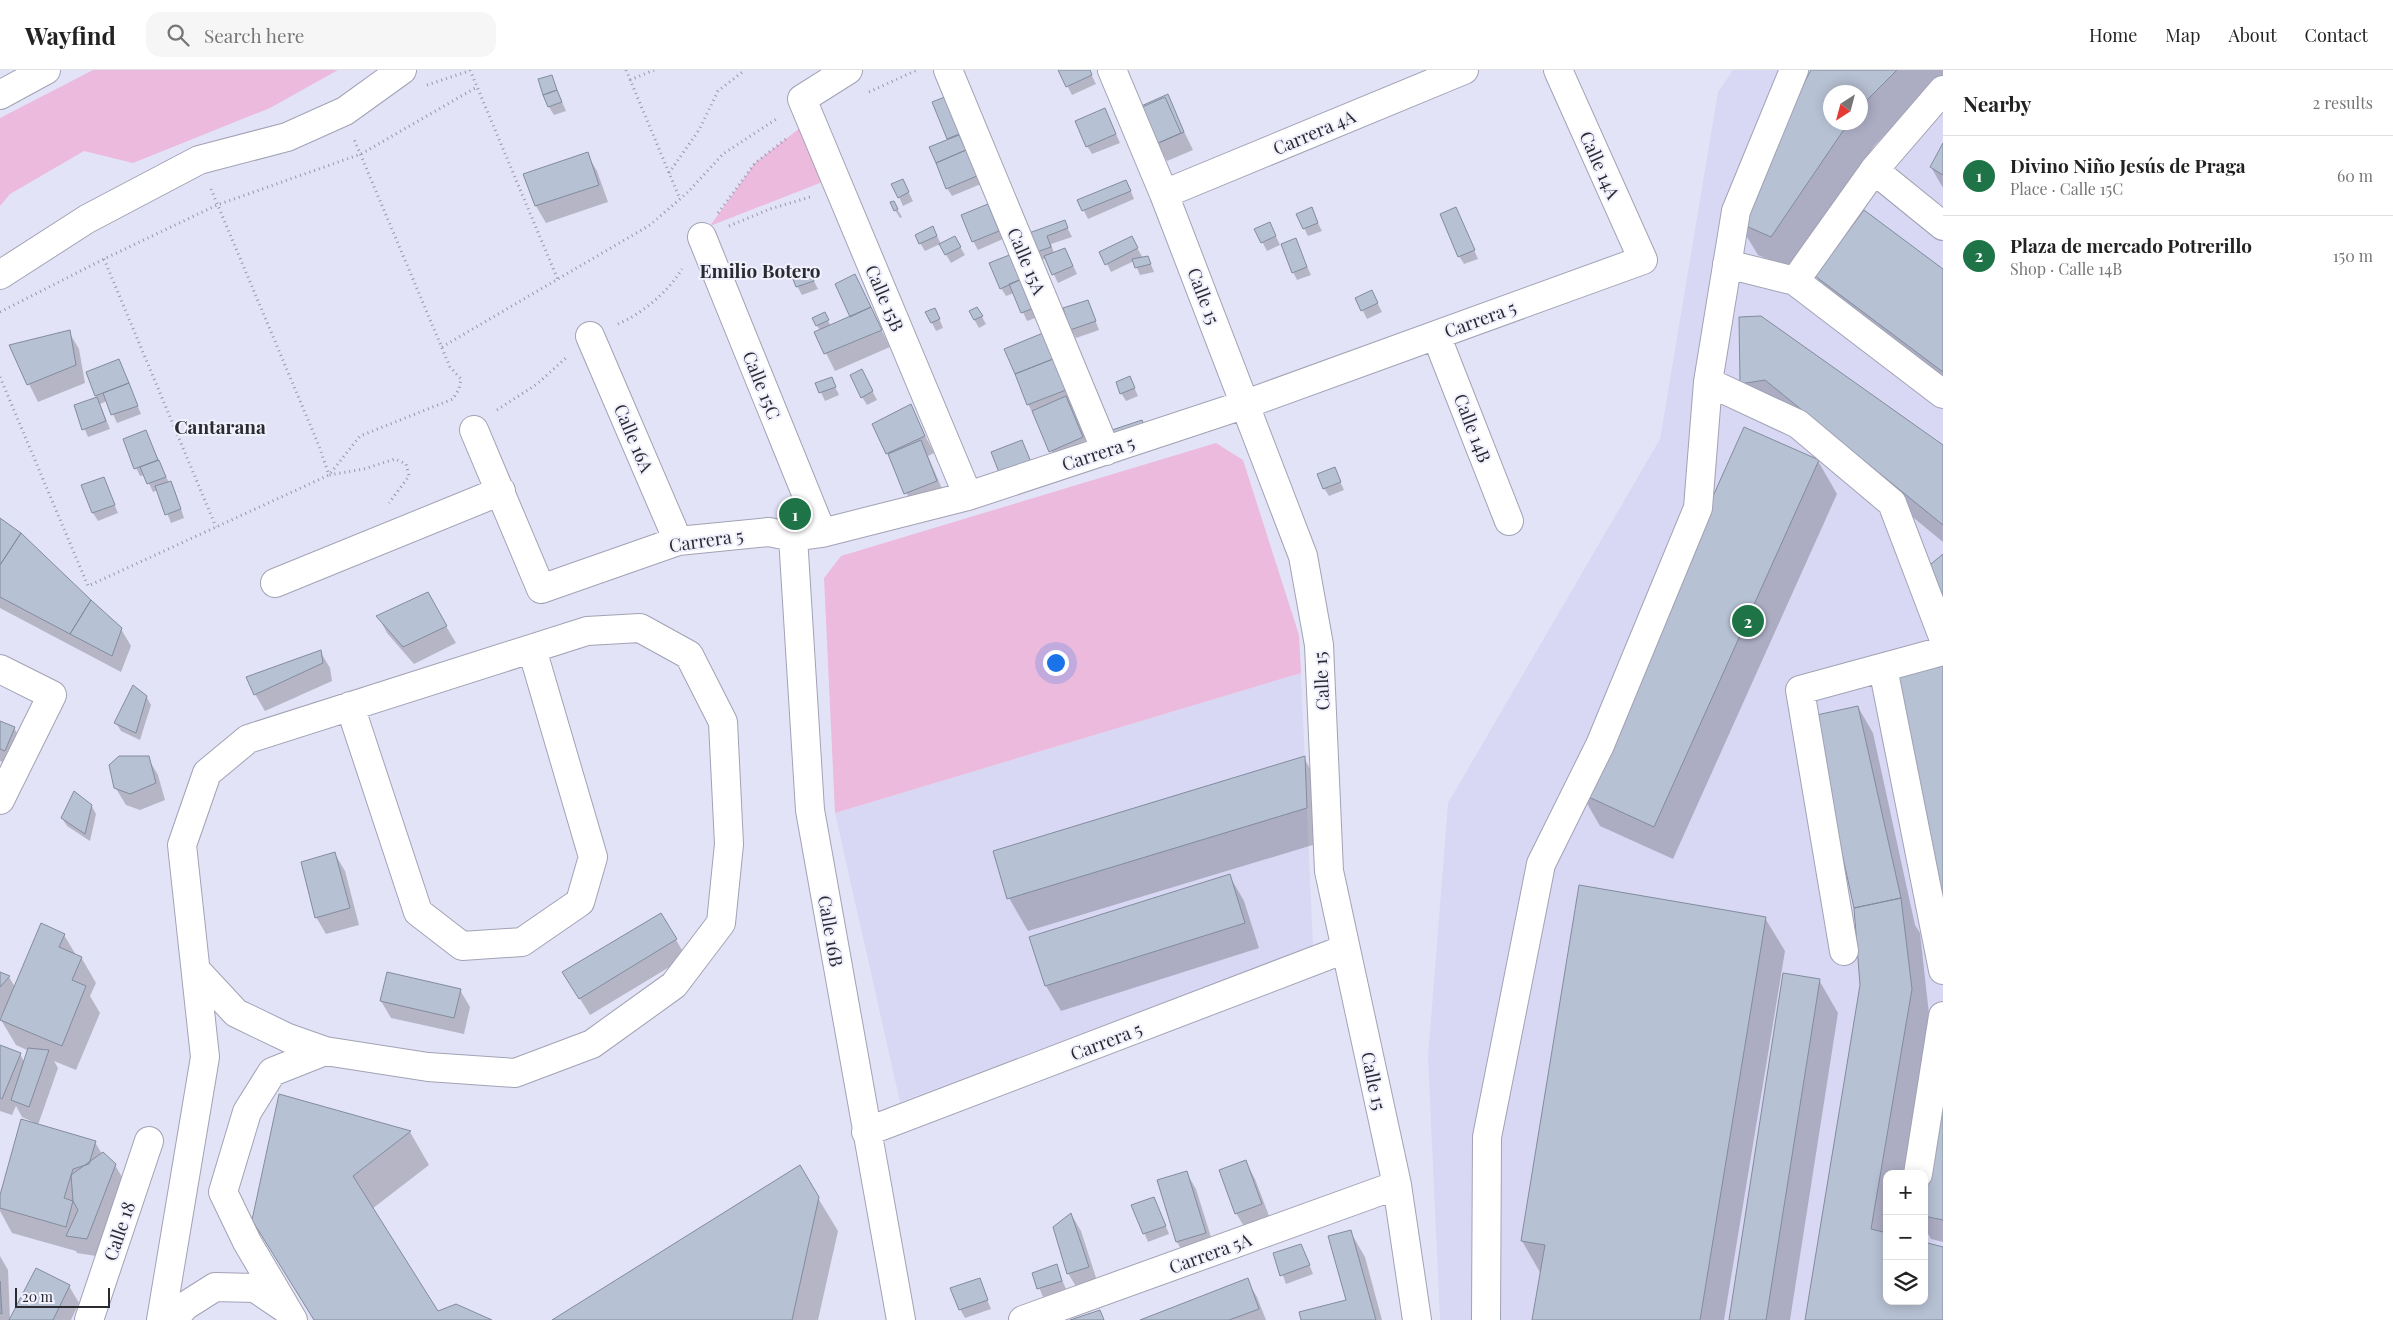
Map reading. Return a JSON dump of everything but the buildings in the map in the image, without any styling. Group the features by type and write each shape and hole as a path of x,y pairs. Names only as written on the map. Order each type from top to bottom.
{"street":[{"path":"0,95 46,70"},
{"path":"0,275 87,219 199,160 287,137 337,115 402,70"},
{"path":"806,110 848,70"},
{"name":"Calle 15A","path":"948,70 1106,451"},
{"name":"Calle 15","path":"1112,70 1164,194 1246,404 1305,564 1319,645 1329,871 1397,1186 1418,1320"},
{"name":"Carrera 4A","path":"1164,194 1464,70"},
{"name":"Calle 14A","path":"1558,70 1642,260"},
{"path":"1486,1320 1487,1137 1541,864 1600,745 1698,508 1708,382 1736,211 1794,70"},
{"path":"1795,281 1874,170 1943,90"},
{"name":"Calle 15B","path":"806,110 968,496"},
{"path":"1874,170 1943,226"},
{"name":"Calle 15C","path":"702,237 822,533"},
{"name":"Carrera 5","path":"501,491 541,588 678,540 769,532 793,538 822,533 968,496 1106,451 1246,404 1642,260"},
{"path":"1727,264 1795,281 1943,394"},
{"name":"Calle 14B","path":"1436,335 1509,521"},
{"name":"Calle 16A","path":"590,336 678,540"},
{"path":"1708,382 1798,424 1892,503 1943,637"},
{"path":"275,583 501,491 474,430"},
{"name":"Calle 16B","path":"793,538 810,810 901,1320"},
{"path":"162,1320 204,1057 182,845 207,773 248,739 587,631 640,628 690,654 723,722 729,844 721,923 674,985 592,1044 515,1073 428,1067 325,1052 288,1038 236,1013 196,970"},
{"path":"350,706 418,912 462,946 522,942 580,902 594,857 532,649"},
{"path":"1844,951 1800,690 1943,651"},
{"path":"1883,668 1943,970"},
{"path":"0,669 52,694 0,800"},
{"name":"Carrera 5","path":"866,1132 1345,949"},
{"path":"1919,1170 1943,1016"},
{"path":"290,1315 247,1242 223,1192 247,1112 272,1072 325,1052"},
{"name":"Calle 18","path":"89,1320 149,1141"},
{"name":"Carrera 5A","path":"1023,1320 1397,1186"},
{"path":"173,1320 184,1306 215,1287 255,1288 290,1315"}],"path":[{"path":"470,70 558,280"},
{"path":"626,70 680,199"},
{"path":"630,80 654,70"},
{"path":"669,173 699,130 718,91 746,70"},
{"path":"0,312 104,259 217,205 361,154 477,87"},
{"path":"442,347 650,225 680,199 723,154 766,128 806,110"},
{"path":"503,405 538,384 590,336 631,319 672,286 702,237 754,163 806,110"},
{"path":"329,475 360,436 453,399 459,389 461,379 450,367 351,132"},
{"path":"209,185 320,446 329,475"},
{"path":"702,237 770,209 839,188"},
{"path":"104,259 216,527"},
{"path":"0,377 88,586 329,475 364,469 395,459 406,464 409,476 384,509"}],"shaded area":[{"path":"93,70 338,70 270,108 133,163 84,151 10,194 0,206 0,118"},
{"path":"1733,70 1943,70 1943,1320 1440,1320 1428,1057 1448,803 1660,439 1718,92"},
{"path":"800,128 825,181 710,226 755,163"},
{"path":"1216,443 1243,460 1299,635 1301,673 835,813 824,578 841,556"},
{"path":"1301,673 1313,946 900,1102 835,813"}],"place":[{"name":"Divino Niño Jesús de Praga","path":"795,514"},
{"name":"Plaza de mercado Potrerillo","path":"1748,621"}],"district":[{"name":"Emilio Botero","path":"760,270"},
{"name":"Cantarana","path":"220,426"}]}
